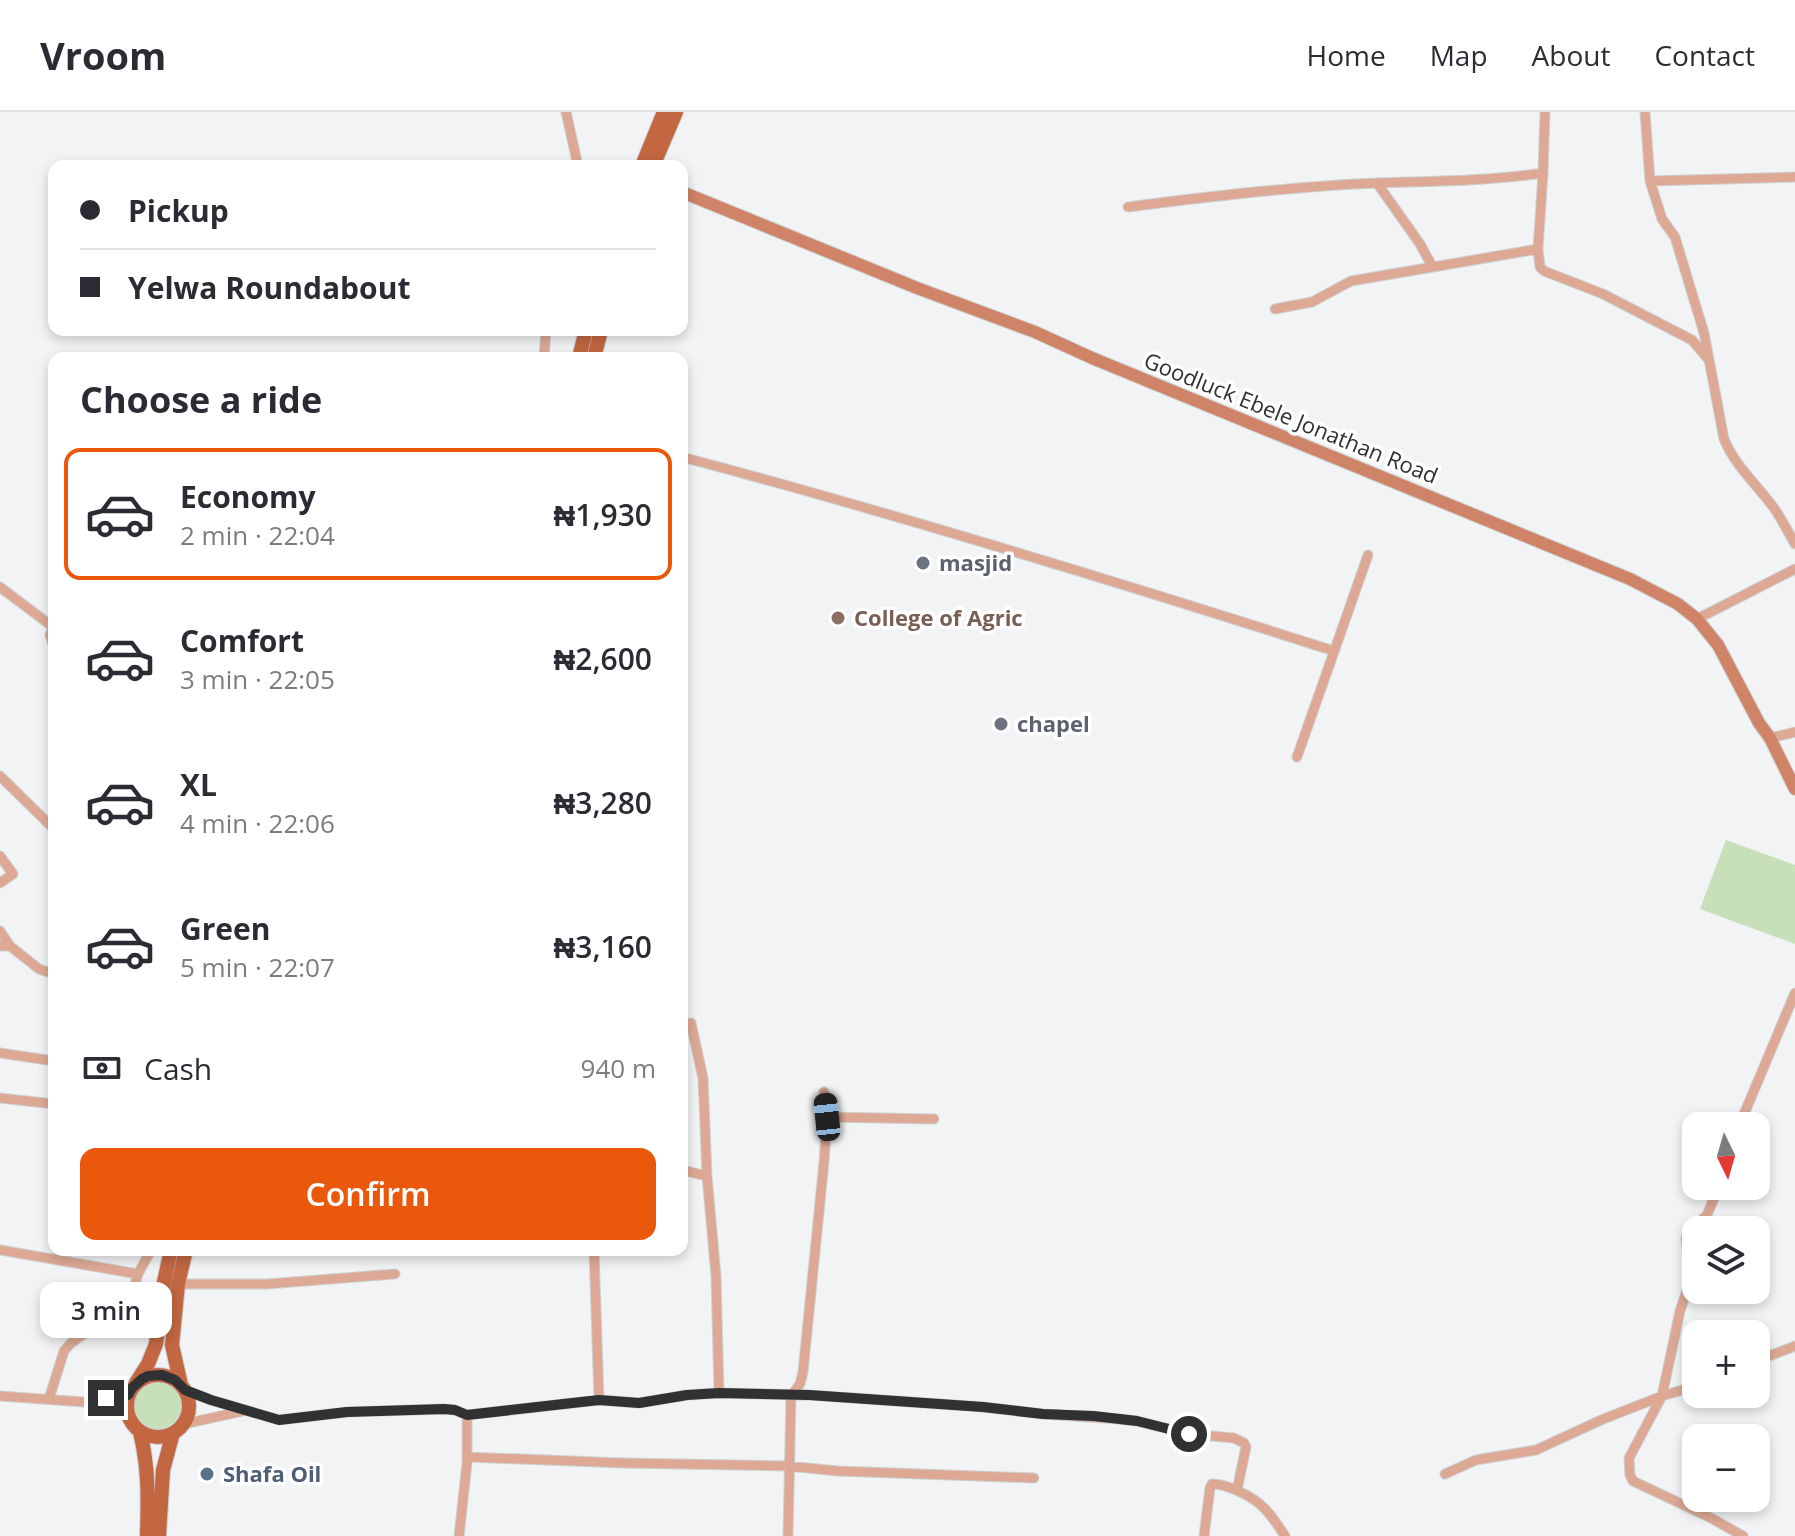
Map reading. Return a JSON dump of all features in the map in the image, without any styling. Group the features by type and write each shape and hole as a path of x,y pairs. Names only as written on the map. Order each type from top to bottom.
{"main road":[{"path":"644,160 664,112"},
{"path":"656,160 676,112"},
{"name":"Goodluck Ebele Jonathan Road","path":"688,194 917,288 1035,332 1615,573 1678,604 1697,619 1718,645 1795,789"},
{"path":"167,1256 156,1344 132,1389 126,1408 130,1422 140,1432 160,1437 178,1428"},
{"path":"159,1536 163,1470 178,1428 187,1417 189,1404 172,1345 178,1284 185,1256"},
{"path":"132,1389 148,1376 162,1375 175,1380 183,1388"},
{"path":"140,1432 149,1479 147,1536"}],"street":[{"path":"566,112 577,160"},
{"path":"1545,112 1538,249 1542,270 1603,294 1692,340 1709,360"},
{"path":"1645,112 1650,181 1662,219 1675,237 1704,333 1724,439 1731,454 1776,511 1795,544"},
{"path":"1128,207 1377,183 1500,179 1543,173"},
{"path":"1650,181 1795,177"},
{"path":"1377,183 1432,266"},
{"path":"1275,309 1312,302 1351,281 1538,249"},
{"path":"688,459 879,511 1334,651"},
{"path":"1297,757 1368,555"},
{"path":"1697,619 1795,569"},
{"path":"0,587 48,623"},
{"path":"1770,738 1795,732"},
{"path":"0,776 48,823"},
{"path":"0,856 13,874 0,883"},
{"path":"0,931 5,946 48,972"},
{"path":"1745,1112 1795,993"},
{"path":"691,1023 703,1078 707,1176 716,1276 719,1393"},
{"path":"0,1053 48,1060"},
{"path":"788,1536 791,1396 800,1384 803,1372 824,1162 827,1117 824,1092"},
{"path":"0,1098 48,1103"},
{"path":"827,1117 934,1119"},
{"path":"688,1171 707,1176"},
{"path":"1713,1200 1707,1215 1689,1231 1686,1238 1690,1276 1688,1287 1662,1396 1629,1458 1630,1475 1633,1481 1743,1536"},
{"path":"0,1250 138,1274"},
{"path":"49,1399 64,1351 131,1299 138,1274 148,1256"},
{"path":"594,1256 599,1400"},
{"path":"178,1284 267,1284 395,1274"},
{"path":"1770,1356 1795,1346"},
{"path":"183,1388 279,1420 361,1411 444,1409 467,1415 599,1400 639,1403 719,1393 809,1395 1094,1416 1137,1421 1189,1434 1234,1438 1244,1443 1246,1447 1237,1490"},
{"path":"84,1402 132,1389"},
{"path":"1445,1474 1476,1460 1536,1450 1601,1420 1682,1390"},
{"path":"0,1396 84,1402 128,1415"},
{"path":"178,1428 245,1411"},
{"path":"459,1536 467,1457 467,1415"},
{"path":"467,1457 788,1466 838,1471 1034,1478"},
{"path":"1204,1536 1210,1488 1216,1483 1237,1490 1264,1507 1285,1536"}],"green space":[{"path":"1726,840 1795,865 1795,944 1700,909"},
{"path":"158,1379 177,1387 185,1406 177,1425 158,1433 139,1425 131,1406 139,1387"}],"place":[{"name":"masjid","path":"923,563"},
{"name":"College of Agric","path":"838,618"},
{"name":"chapel","path":"1001,724"},
{"name":"Shafa Oil","path":"207,1474"}],"route":[{"path":"106,1398 128,1395 136,1383 155,1375 169,1377 185,1390 211,1400 279,1420 347,1412 444,1409 467,1415 552,1404 599,1400 639,1403 719,1393 809,1395 1094,1416 1137,1421 1189,1434"}]}
